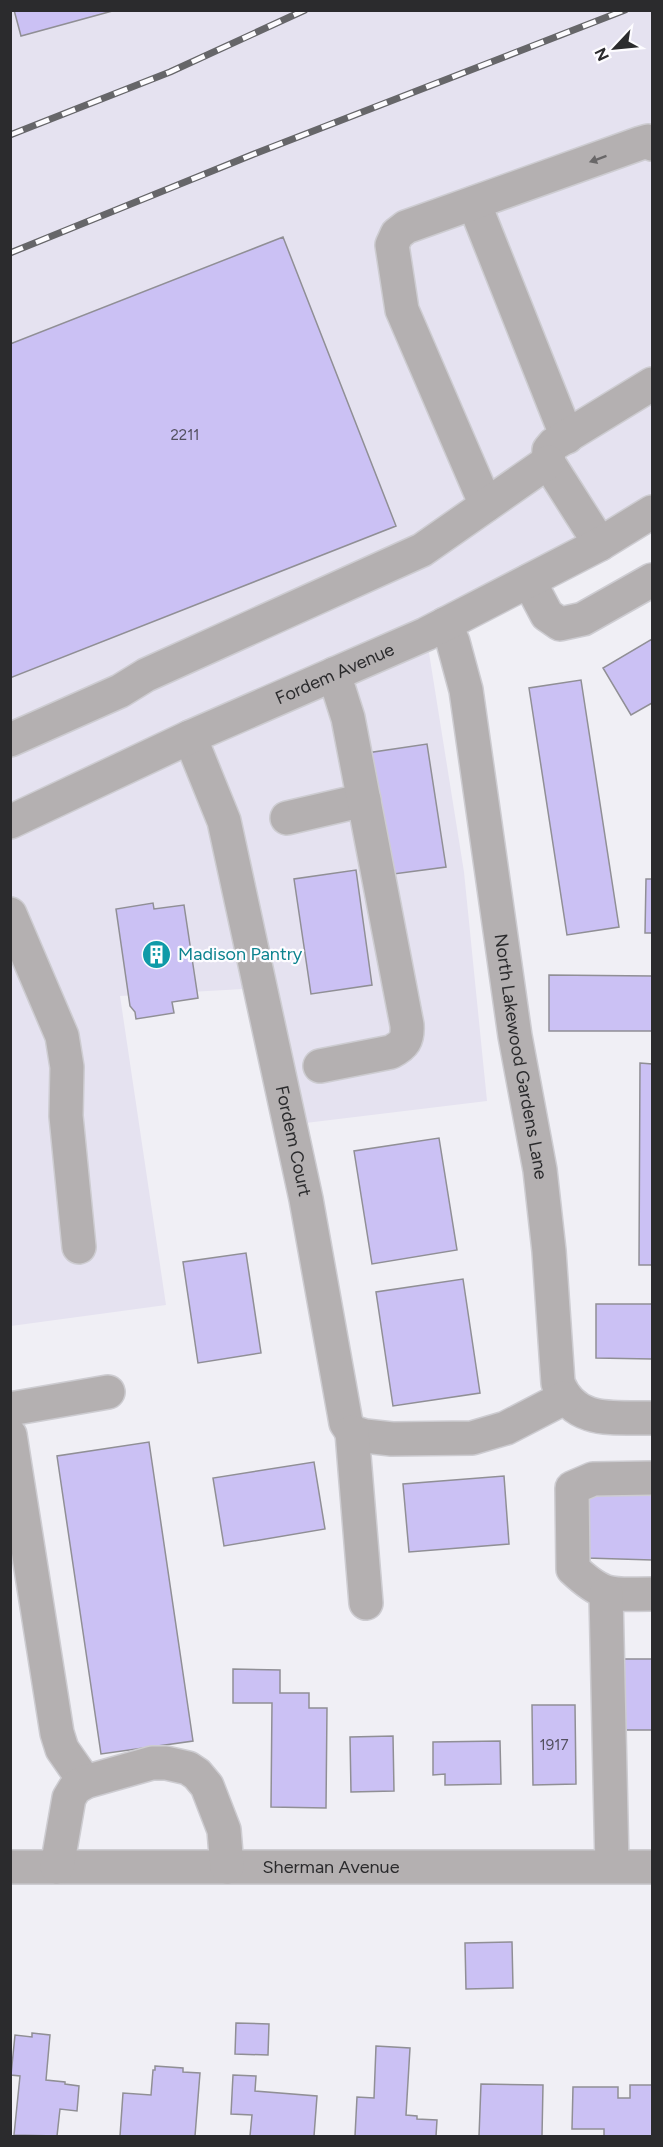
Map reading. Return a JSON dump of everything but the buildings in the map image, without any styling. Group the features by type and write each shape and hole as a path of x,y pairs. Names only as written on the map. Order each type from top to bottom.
{"street":[{"path":"486,505 402,310 392,245 397,234 406,227 641,143 648,141 652,144"},
{"path":"474,202 558,449 600,544"},
{"path":"10,740 120,691 146,675 422,550 486,505 558,449 652,384"},
{"name":"Fordem Avenue","path":"10,822 190,737 445,624 600,544 652,512"},
{"path":"529,581 548,615 560,624 583,619 652,580"},
{"name":"North Lakewood Gardens Lane","path":"445,624 453,642 466,690 515,1036 540,1170 549,1251 558,1383 564,1398"},
{"path":"320,1066 391,1052 401,1047 408,1038 348,718 334,674"},
{"name":"Fordem Court","path":"190,737 224,821 306,1199 346,1423 352,1432 366,1603"},
{"path":"287,818 364,800"},
{"path":"10,914 62,1036 67,1067 66,1116 79,1247"},
{"path":"10,1409 108,1392"},
{"path":"352,1432 364,1436 392,1439 472,1438 506,1428 564,1398 576,1409 591,1416 652,1418"},
{"path":"10,1435 57,1733 62,1749 85,1782"},
{"path":"652,1478 593,1479 572,1488 573,1569 587,1583 606,1594 652,1594"},
{"path":"606,1594 612,1866"},
{"path":"57,1867 69,1798 75,1788 85,1782 152,1763 177,1764 188,1768 202,1780 213,1800 224,1830 227,1867"},
{"name":"Sherman Avenue","path":"10,1867 652,1866"}],"shaded area":[{"path":"10,11 652,11 652,512 426,634 464,872 487,1101 289,1125 260,988 120,996 166,1305 11,1326"}],"railway":[{"path":"10,135 170,72 305,10"},
{"path":"10,253 254,154 625,10"}],"place":[{"name":"Madison Pantry","path":"157,954"}]}
